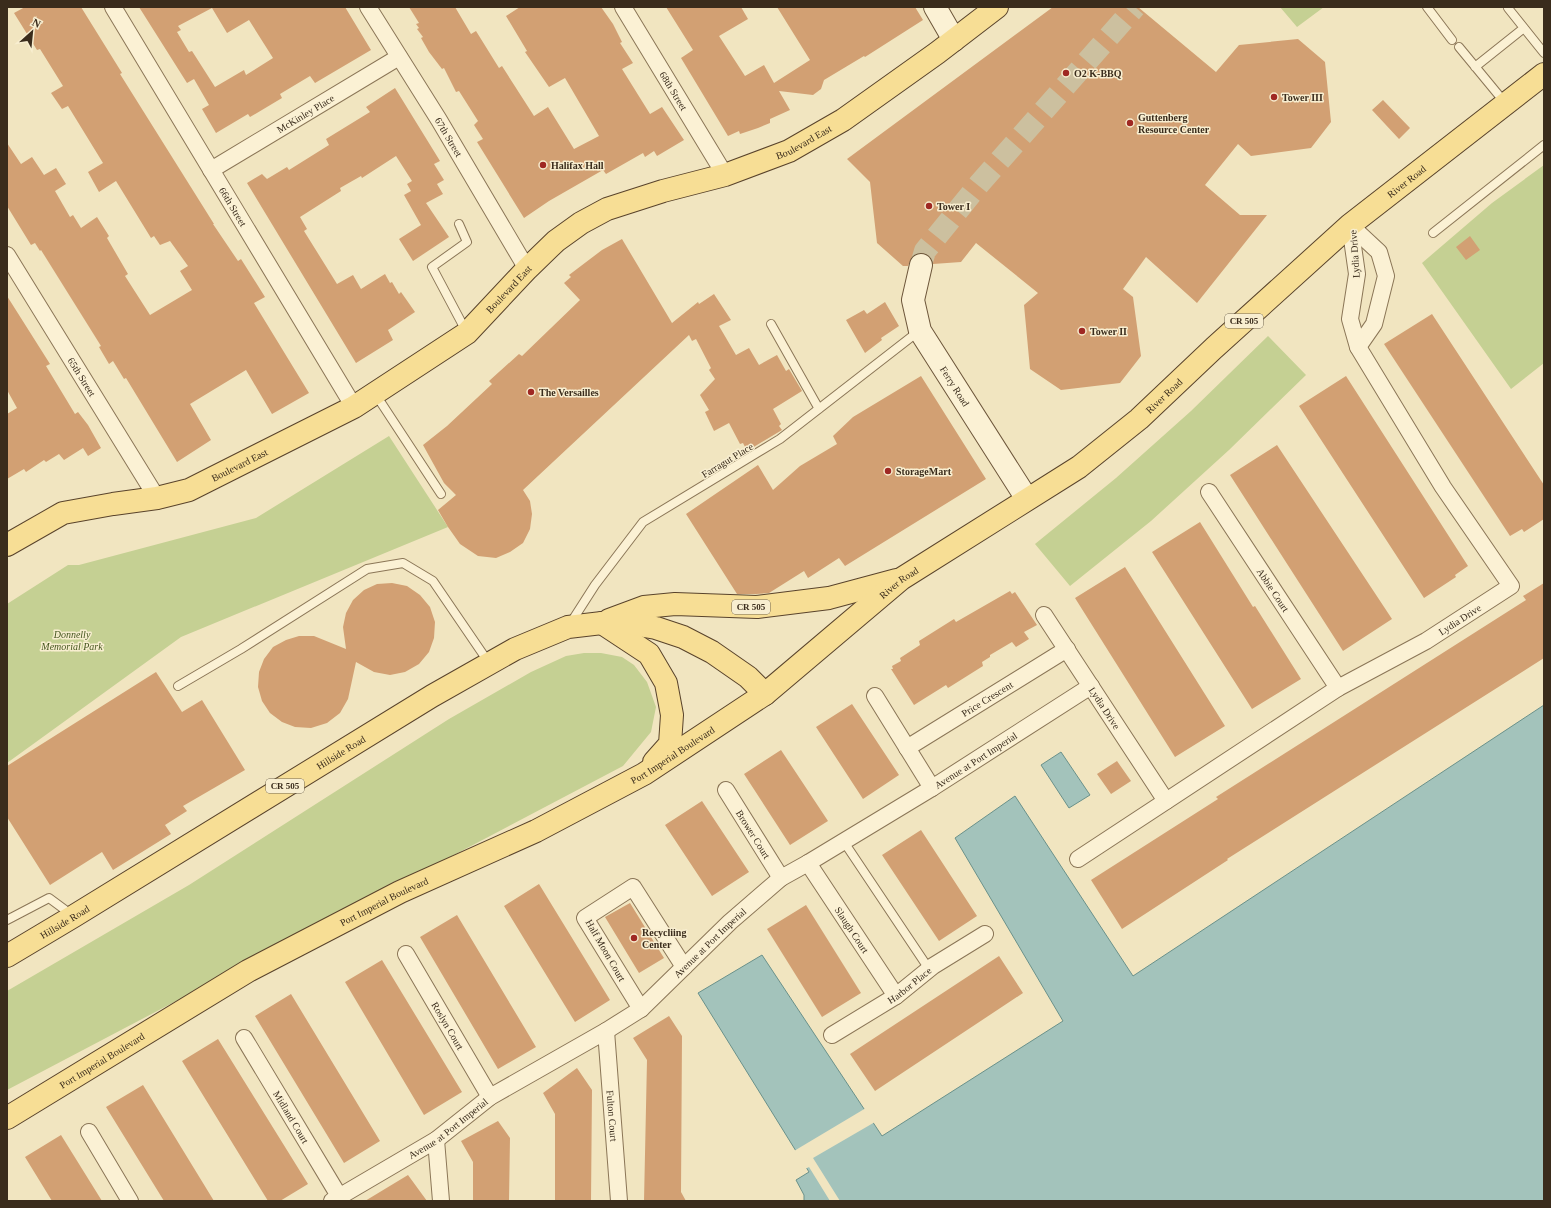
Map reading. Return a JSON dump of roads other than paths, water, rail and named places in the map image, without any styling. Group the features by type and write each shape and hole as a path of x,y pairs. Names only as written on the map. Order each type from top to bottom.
{"main road":[{"name":"Boulevard East","path":"7,545 63,513 157,498 189,490 354,407 467,333 527,269 556,241 581,223 607,210 663,191 725,175 789,151 843,120 997,7"},
{"name":"River Road","path":"765,694 901,579 1079,467 1139,419 1350,225 1544,74"},
{"name":"CR 505","path":"602,623 644,607 675,604 757,607 829,598 901,579"},
{"name":"Hillside Road","path":"7,956 432,696 515,649 568,627 602,623"},
{"name":"CR 505","path":"602,623 626,623 656,628 683,637 712,652 736,668 748,677 765,694"},
{"path":"602,623 649,654 666,683 672,715 670,744 644,774"},
{"name":"Port Imperial Boulevard","path":"7,1118 248,971 400,892 536,831 644,774 765,694"}],"street":[{"name":"66th Street","path":"113,7 354,407"},
{"name":"67th Street","path":"368,7 438,120 527,269"},
{"name":"68th Street","path":"623,7 725,175"},
{"path":"935,7 954,40"},
{"name":"McKinley Place","path":"211,170 399,57"},
{"name":"Lydia Drive","path":"1078,859 1338,688 1426,641 1511,586 1443,487 1358,347 1350,319 1357,274 1350,225"},
{"name":"Lydia Drive","path":"1350,225 1379,252 1386,276 1374,324 1358,347"},
{"name":"65th Street","path":"7,255 157,498"},
{"name":"Ferry Road","path":"921,265 913,300 920,331 1027,499"},
{"name":"Abbie Court","path":"1209,492 1338,688"},
{"name":"Lydia Drive","path":"1044,615 1166,801"},
{"name":"Price Crescent","path":"908,748 1066,649"},
{"name":"Avenue at Port Imperial","path":"336,1199 436,1140 490,1097 606,1031 641,1009 730,922 781,878 844,842 932,788 1091,686"},
{"path":"875,696 932,788"},
{"name":"Brower Court","path":"726,790 781,878"},
{"name":"Slaugh Court","path":"808,863 896,996"},
{"name":"Half Moon Court","path":"641,1009 584,918 633,887 684,967"},
{"name":"Harbor Place","path":"832,1035 896,996 929,969 985,934"},
{"name":"Roslyn Court","path":"406,954 490,1097"},
{"name":"Fulton Court","path":"606,1031 619,1201"},
{"name":"Midland Court","path":"244,1038 336,1199"},
{"path":"89,1132 130,1201"},
{"path":"436,1140 441,1201"}],"lane":[{"path":"1427,7 1452,40"},
{"path":"1508,8 1544,53"},
{"path":"1475,67 1524,28"},
{"path":"1459,47 1506,104"},
{"path":"1433,233 1544,145"},
{"path":"459,224 467,242 432,267 467,333"},
{"path":"771,324 819,409"},
{"name":"Farragut Place","path":"568,627 595,585 643,522 780,439 920,331"},
{"path":"375,394 441,494"},
{"path":"178,686 241,649 367,569 403,563 433,581 490,664"},
{"path":"844,842 929,969"},
{"path":"7,920 48,898 74,916"}],"water":[{"path":"1544,705 1544,1201 804,1201 804,1195 796,1180 809,1172 698,993 762,955 882,1136 1063,1021 955,838 1015,796 1133,976"},
{"path":"1061,752 1090,795 1069,808 1041,765"}],"tunnel":[{"path":"921,265 925,251 980,183 1135,7"}],"place":[{"name":"O2 K-BBQ","path":"1066,73"},
{"name":"Tower III","path":"1274,97"},
{"name":"Guttenberg Resource Center","path":"1130,123"},
{"name":"Halifax Hall","path":"543,165"},
{"name":"Tower I","path":"929,206"},
{"name":"Tower II","path":"1082,331"},
{"name":"The Versailles","path":"531,392"},
{"name":"StorageMart","path":"888,471"},
{"name":"Recycliing Center","path":"634,938"}],"park label":[{"name":"Donnelly Memorial Park","path":"72,640"}]}
